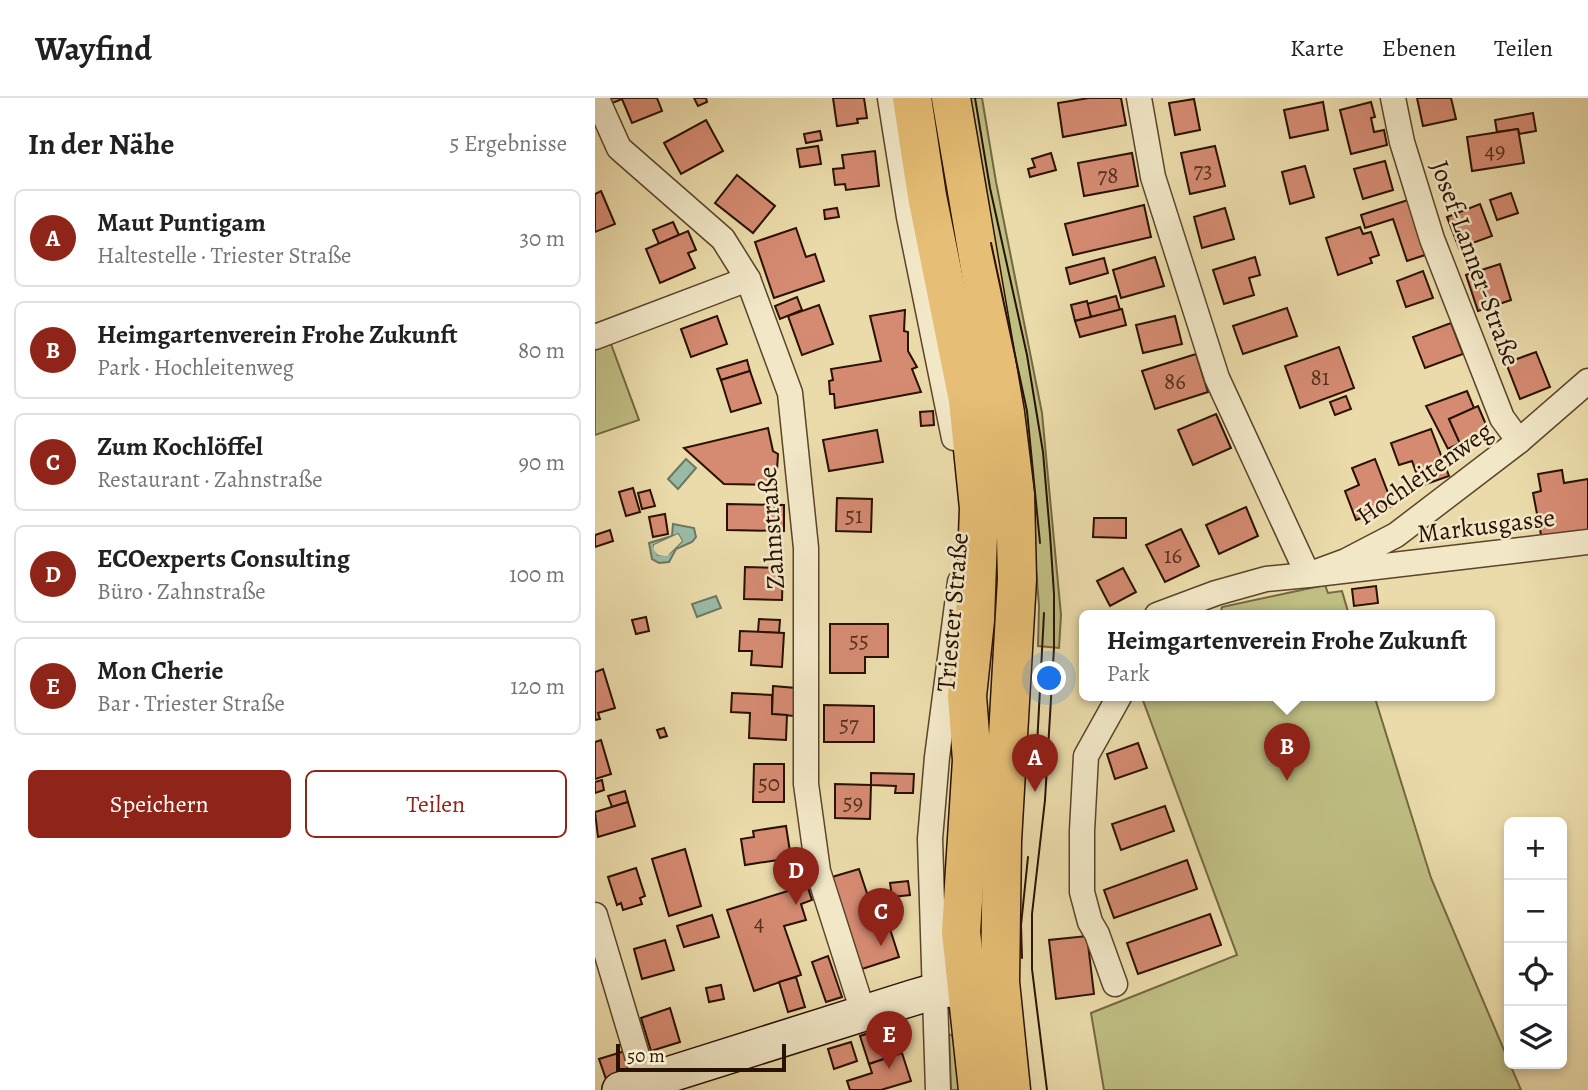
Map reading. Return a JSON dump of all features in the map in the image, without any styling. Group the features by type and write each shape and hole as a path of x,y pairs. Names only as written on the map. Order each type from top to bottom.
{"main road":[{"name":"Triester Straße","path":"912,98 927,196 968,400 979,508 975,620 967,696 972,760 961,901 961,932 978,1090"},
{"name":"Triester Straße","path":"951,98 1005,413 1015,494 1017,579 1002,841 967,987 1011,1090"},
{"path":"630,1088 863,1012 967,987"}],"street":[{"name":"Triester Straße","path":"890,98 909,218 950,411 961,506 960,585 937,757 930,839 967,987 938,1090"},
{"path":"1139,98 1153,177 1217,378 1308,575"},
{"name":"Josef-Lanner-Straße","path":"1393,98 1402,142 1432,239 1502,418 1519,441"},
{"name":"Zahnstraße","path":"597,99 619,148 723,239 748,279 790,393 806,548 806,784 818,871 863,1012"},
{"path":"595,337 748,279"},
{"name":"Hochleitenweg","path":"1170,610 1216,593 1266,579 1308,575 1346,561 1396,535 1519,441 1588,381"},
{"name":"Markusgasse","path":"1308,575 1588,542"},
{"path":"1115,984 1090,922 1083,892 1082,841 1086,756 1117,701"},
{"path":"595,915 630,1088"}],"shaded area":[{"path":"958,98 982,98 1042,413 1061,615 1059,648 1038,646 1039,606 1033,532"},
{"path":"611,344 639,420 595,435 595,350"},
{"path":"686,459 696,468 678,489 668,479"},
{"path":"673,524 694,528 696,537 692,542 676,549 669,562 659,563 652,559 649,543 672,536","holes":["678,534 682,541 670,553 658,555 654,545"]},
{"path":"1325,585 1328,593 1342,591 1348,610 1221,610 1222,607"},
{"path":"716,596 721,608 697,617 692,604"},
{"path":"1143,701 1376,701 1431,878 1504,1050 1504,1069 1512,1069 1521,1090 1104,1090 1091,1013 1237,955"},
{"path":"949,1034 957,1039 961,1090 951,1090"}],"pier":[{"path":"678,534 682,541 667,556 658,555 654,545"}],"building":[{"path":"608,98 657,98 662,111 632,123 622,99 610,104"},
{"path":"694,98 706,98 707,102 698,106"},
{"path":"833,98 864,98 867,118 857,119 858,123 837,126"},
{"path":"1089,98 1121,98 1126,125 1063,137 1058,103"},
{"path":"1417,98 1451,98 1456,119 1423,126"},
{"path":"1194,99 1200,130 1175,135 1169,103"},
{"path":"1323,102 1328,130 1290,138 1284,110"},
{"path":"1371,102 1375,117 1371,118 1374,132 1384,130 1387,145 1351,154 1340,110"},
{"path":"1533,113 1536,131 1519,134 1518,129 1497,132 1495,120"},
{"path":"706,120 723,151 681,174 664,143"},
{"path":"1518,129 1524,163 1472,171 1467,137"},
{"path":"820,131 822,140 806,143 804,134"},
{"path":"818,146 821,164 800,167 797,149"},
{"path":"1215,146 1225,186 1190,194 1181,153"},
{"path":"875,151 879,186 846,190 845,184 835,185 833,169 844,168 842,155"},
{"path":"1051,153 1056,170 1030,177 1028,169 1035,167 1032,159"},
{"path":"1132,153 1138,186 1084,196 1078,163"},
{"path":"1385,161 1393,190 1363,199 1354,169"},
{"path":"1305,166 1314,197 1290,204 1282,172"},
{"path":"737,175 775,206 753,233 715,203"},
{"path":"601,191 615,224 595,232 595,194"},
{"path":"1511,193 1518,213 1497,220 1490,200"},
{"path":"1408,200 1425,255 1407,261 1393,219 1365,228 1361,215"},
{"path":"1480,204 1492,236 1459,248 1447,217"},
{"path":"1144,205 1151,237 1073,255 1065,224"},
{"path":"837,208 839,217 825,219 824,210"},
{"path":"1225,208 1234,239 1202,248 1194,217"},
{"path":"673,222 679,235 659,244 653,230"},
{"path":"1360,227 1363,234 1371,232 1379,255 1370,258 1372,263 1338,275 1326,238"},
{"path":"796,228 806,257 815,254 824,281 774,298 755,242"},
{"path":"688,231 696,250 688,253 695,268 660,283 646,249"},
{"path":"1155,257 1164,286 1121,298 1113,270"},
{"path":"1255,257 1260,275 1249,278 1254,295 1224,304 1213,270"},
{"path":"1104,258 1108,273 1070,284 1066,268"},
{"path":"1500,264 1511,300 1478,311 1466,275"},
{"path":"1423,271 1433,298 1406,307 1397,281"},
{"path":"1116,296 1120,310 1091,317 1087,304"},
{"path":"797,297 802,310 780,319 775,306"},
{"path":"1087,301 1091,317 1075,321 1071,305"},
{"path":"819,305 833,344 802,355 788,316"},
{"path":"1287,308 1297,336 1243,354 1233,326"},
{"path":"1122,309 1126,325 1080,337 1075,321"},
{"path":"905,310 904,331 908,332 908,351 917,367 912,369 921,392 835,408 834,394 830,394 829,381 833,380 831,369 881,361 870,316"},
{"path":"717,316 727,344 691,357 681,329"},
{"path":"1175,316 1182,344 1143,353 1136,325"},
{"path":"1451,323 1463,354 1425,368 1413,337"},
{"path":"1339,347 1354,388 1300,408 1285,366"},
{"path":"1536,352 1550,387 1520,399 1506,363"},
{"path":"1196,354 1208,392 1155,409 1142,371"},
{"path":"747,360 750,371 721,380 717,369"},
{"path":"750,371 761,403 731,412 721,380"},
{"path":"1467,391 1474,408 1449,419 1460,443 1448,449 1426,406"},
{"path":"1346,396 1351,409 1335,415 1330,402"},
{"path":"1478,406 1490,434 1461,446 1449,419"},
{"path":"933,411 934,425 921,426 920,412"},
{"path":"1216,414 1231,448 1193,465 1178,430"},
{"path":"768,428 773,451 778,454 777,470 773,471 777,485 724,484 684,448"},
{"path":"1431,429 1449,476 1421,486 1412,461 1399,465 1391,443"},
{"path":"877,430 883,462 829,471 823,440"},
{"path":"1375,459 1393,506 1356,520 1345,491 1359,485 1352,468"},
{"path":"1562,470 1564,483 1588,479 1588,532 1542,540 1533,493 1541,491 1538,474"},
{"path":"633,488 640,512 626,516 619,492"},
{"path":"650,490 655,506 642,509 638,493"},
{"path":"837,498 872,499 871,532 836,531"},
{"path":"727,504 784,505 784,531 727,530"},
{"path":"1246,507 1258,536 1219,554 1206,525"},
{"path":"665,514 668,534 653,537 649,517"},
{"path":"1094,518 1126,518 1126,538 1093,537"},
{"path":"1181,529 1199,566 1165,582 1146,545"},
{"path":"610,530 613,541 595,547 595,535"},
{"path":"745,567 783,568 782,600 744,599"},
{"path":"1123,568 1136,592 1110,606 1097,581"},
{"path":"1376,586 1378,603 1354,606 1352,589"},
{"path":"646,617 649,631 636,634 632,620"},
{"path":"759,619 780,620 779,633 758,632"},
{"path":"830,624 888,624 888,657 865,657 865,673 830,673"},
{"path":"740,631 784,633 782,667 751,665 752,651 739,651"},
{"path":"603,669 615,708 598,713 600,719 595,720 595,672"},
{"path":"773,686 796,688 794,716 772,714"},
{"path":"732,693 772,695 772,714 787,715 786,740 749,738 750,713 731,712"},
{"path":"824,705 874,706 874,742 824,742"},
{"path":"664,728 667,736 660,738 657,730"},
{"path":"601,740 611,774 595,779 595,742"},
{"path":"1138,743 1147,768 1115,779 1107,754"},
{"path":"754,764 784,764 784,802 753,802"},
{"path":"871,773 914,774 913,793 895,793 896,786 871,785"},
{"path":"602,780 604,790 595,793 595,782"},
{"path":"835,784 871,785 870,819 835,818"},
{"path":"625,791 628,802 612,807 608,796"},
{"path":"628,802 635,826 598,837 595,812"},
{"path":"1165,806 1174,831 1121,850 1112,824"},
{"path":"786,826 791,858 745,865 741,839 754,837 753,831"},
{"path":"685,849 701,906 669,916 652,859"},
{"path":"1187,860 1197,889 1114,918 1104,890"},
{"path":"636,868 645,896 640,898 642,904 623,910 621,903 617,905 608,877"},
{"path":"859,869 880,933 890,929 899,957 862,969 832,877"},
{"path":"908,881 910,895 892,897 890,883"},
{"path":"807,885 812,900 801,904 806,920 784,926 801,975 754,991 727,910"},
{"path":"1210,914 1221,945 1138,974 1127,943"},
{"path":"712,915 719,937 684,947 677,926"},
{"path":"1087,936 1094,994 1056,999 1049,940"},
{"path":"665,940 674,970 642,979 634,949"},
{"path":"828,956 842,997 826,1002 812,962"},
{"path":"796,977 805,1007 788,1012 779,982"},
{"path":"721,985 724,999 709,1002 706,988"},
{"path":"670,1008 680,1042 651,1051 641,1018"},
{"path":"893,1025 902,1053 869,1064 860,1036"},
{"path":"851,1042 857,1061 834,1069 828,1049"},
{"path":"625,1051 631,1072 606,1079 599,1059"},
{"path":"902,1053 911,1081 881,1090 850,1090 847,1081 872,1073 869,1064"}],"tram line":[{"path":"975,98 990,188 1027,355 1043,452 1050,534 1054,648 1045,800 1032,914 1032,969 1047,1090"},
{"path":"991,243 1027,411 1040,543"},
{"path":"1035,784 1044,613"},
{"path":"1022,958 1021,925 1028,857"}],"place":[{"name":"Heimgartenverein Frohe Zukunft","path":"1287,781"},
{"name":"Maut Puntigam","path":"1035,792"},
{"name":"ECOexperts Consulting","path":"796,905"},
{"name":"Zum Kochlöffel","path":"881,946"},
{"name":"Mon Cherie","path":"889,1069"}]}
